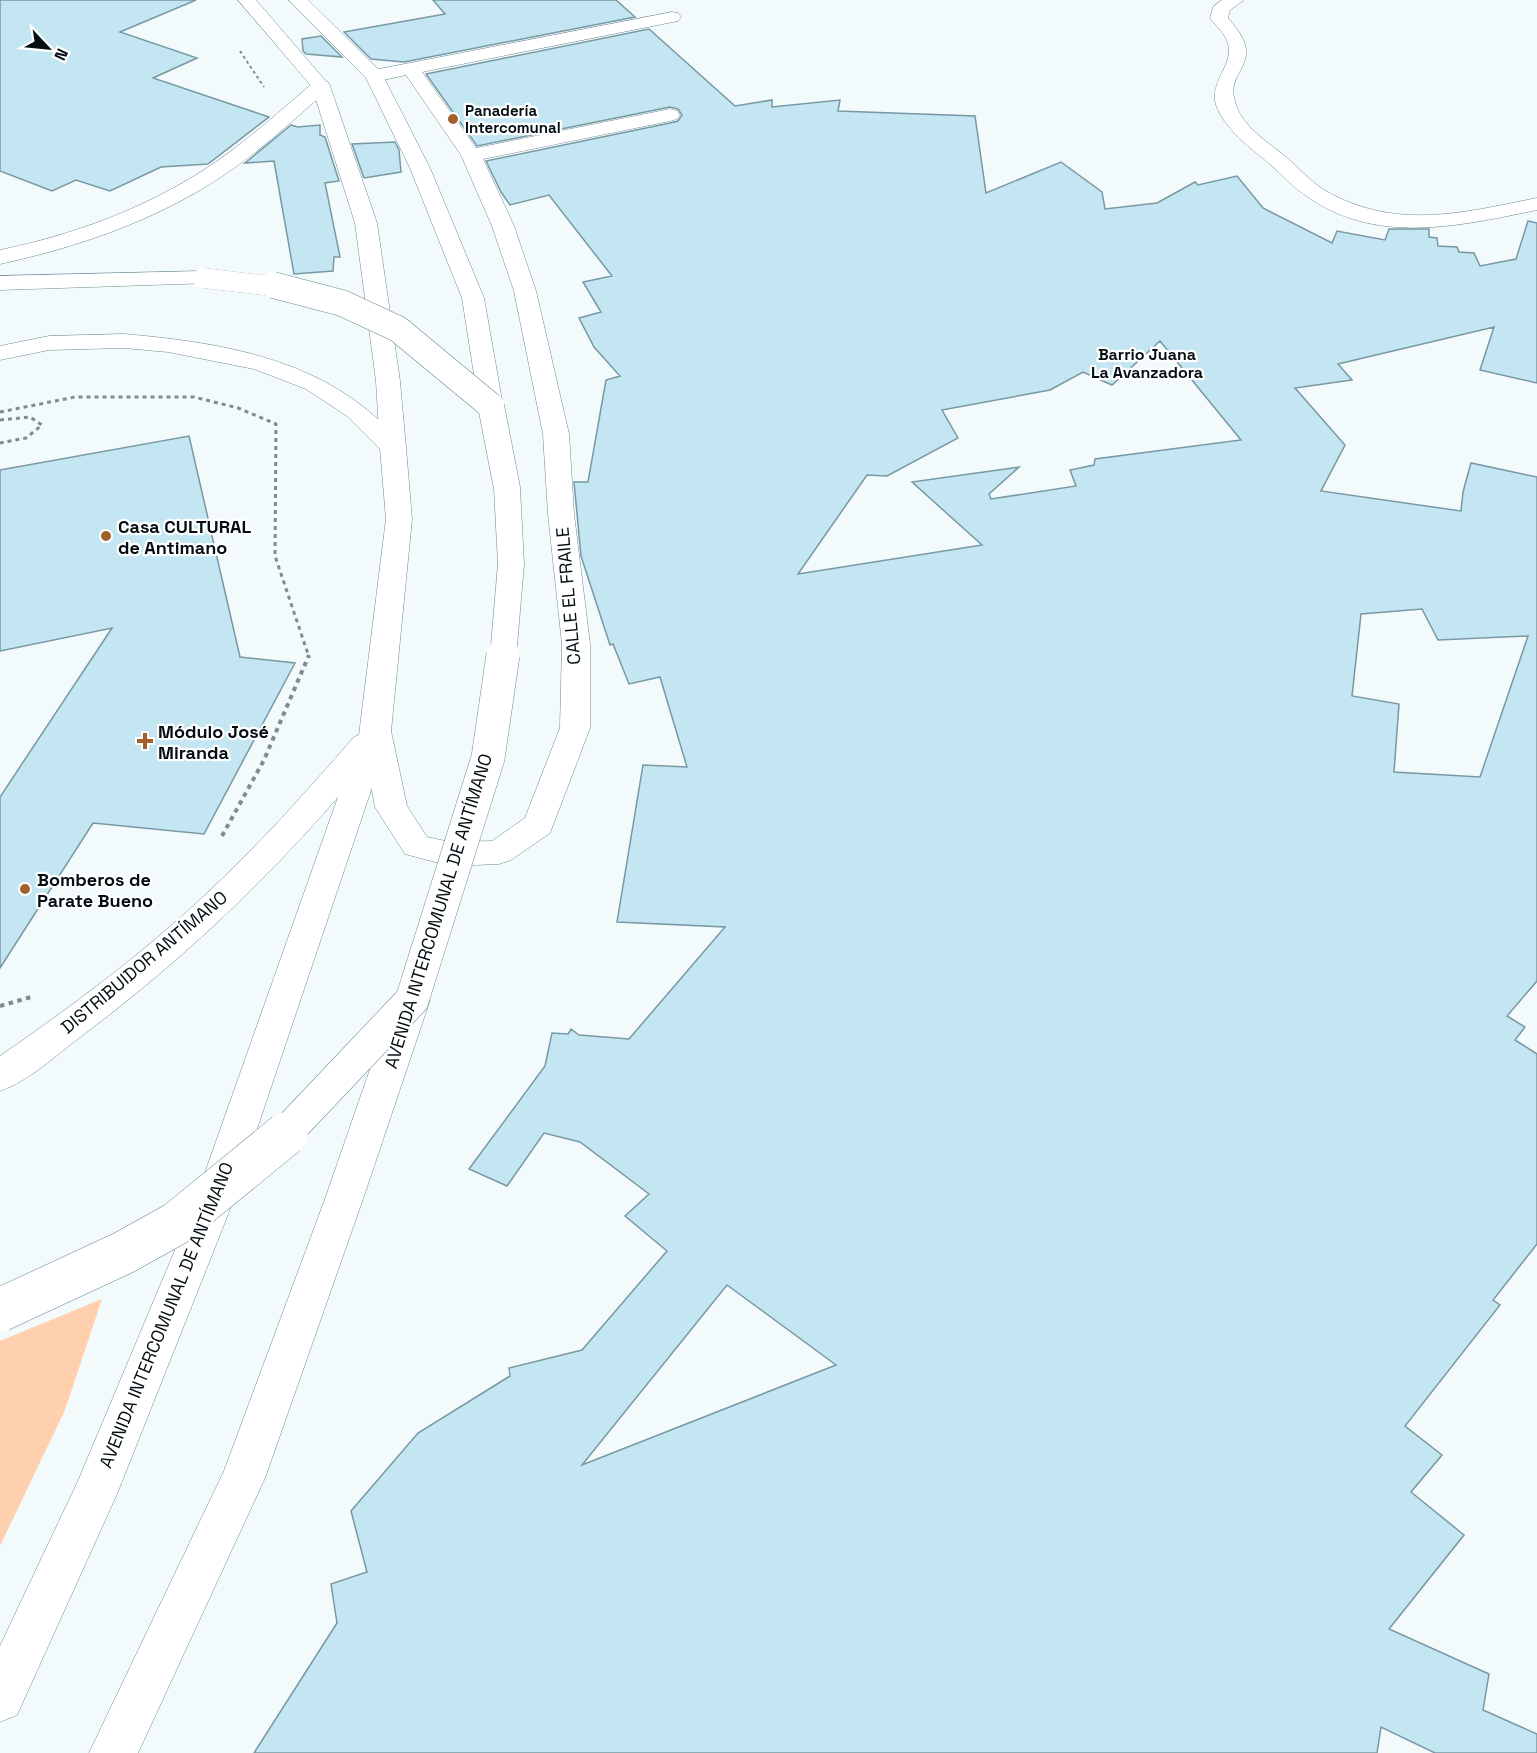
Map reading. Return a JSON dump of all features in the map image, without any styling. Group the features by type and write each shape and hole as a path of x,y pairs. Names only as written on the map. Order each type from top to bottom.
{"main road":[{"name":"AVENIDA INTERCOMUNAL DE ANTÍMANO","path":"0,1698 94,1494 210,1212 376,731 399,519 388,381 378,328 366,223 321,86 247,0"},
{"name":"AVENIDA INTERCOMUNAL DE ANTÍMANO","path":"113,1753 243,1478 344,1199 412,1000 488,758 505,644 511,564 507,488 473,298 420,168 374,76 298,0"},
{"path":"1235,0 1222,7 1219,18 1233,36 1238,50 1224,89 1226,104 1237,124 1316,193 1359,215 1404,224 1472,217 1537,204"},
{"path":"374,76 672,17"},
{"name":"CALLE EL FRAILE","path":"376,731 391,807 416,846 450,854 499,852 539,825 575,728 576,644 561,514 556,434 525,291 503,226 471,155 411,69"},
{"path":"0,257 32,251 102,228 161,201 238,156 321,86"},
{"path":"471,155 670,115"},
{"path":"0,283 203,278 278,286 342,303 398,329 491,406"},
{"path":"0,353 49,343 124,341 168,345 260,363 315,384 356,411 393,448"},
{"name":"DISTRIBUIDOR ANTÍMANO","path":"0,1076 87,1013 192,927 273,849 376,731"},
{"path":"0,1311 123,1253 177,1223 290,1130 412,1000"}],"path":[{"path":"237,46 267,92"},
{"path":"0,412 75,397 194,397 238,408 276,424 275,556 309,656 264,760 220,839"},
{"path":"0,420 30,417 42,425 26,438 0,443"},
{"path":"0,1006 34,996"}],"shaded area":[{"path":"102,1299 65,1410 0,1546 0,1341"}],"building":[{"path":"0,0 196,0 120,32 197,58 153,78 269,117 208,164 161,167 110,191 76,180 52,191 0,171"},
{"path":"433,0 616,0 635,17 404,62 371,59 344,32 445,14"},
{"path":"649,29 735,106 772,100 772,107 840,100 838,111 975,116 986,193 1061,162 1102,192 1105,209 1157,203 1195,182 1198,185 1237,176 1263,208 1332,243 1337,231 1385,240 1389,229 1429,229 1429,237 1437,238 1438,246 1457,247 1459,252 1474,253 1480,266 1516,259 1528,221 1537,223 1537,383 1480,370 1494,327 1338,364 1352,380 1295,388 1345,445 1321,491 1461,511 1463,492 1471,463 1537,477 1537,981 1507,1016 1525,1027 1515,1040 1537,1054 1537,1244 1493,1300 1500,1305 1405,1426 1442,1455 1411,1492 1464,1535 1389,1629 1489,1674 1483,1710 1537,1734 1537,1753 1435,1753 1381,1727 1377,1753 254,1753 337,1623 331,1584 367,1572 351,1511 418,1433 510,1376 509,1368 582,1350 667,1251 625,1216 649,1194 580,1142 544,1133 507,1186 469,1169 545,1066 552,1033 568,1034 571,1029 579,1035 629,1039 725,927 617,922 643,765 687,767 660,677 629,684 613,644 610,645 581,556 574,482 588,482 606,380 620,376 594,347 579,318 601,312 583,282 612,276 549,195 510,205 486,161 670,123 678,121 682,115 678,109 670,107 477,146 426,74","holes":["1160,341 1241,440 1095,459 1094,465 1070,470 1076,486 991,499 989,494 1019,467 912,482 982,545 798,574 867,475 887,476 958,438 942,410 1050,390 1083,372 1112,385","1422,609 1438,640 1528,636 1480,777 1394,772 1399,704 1352,696 1361,614","727,1285 836,1365 582,1465"]},
{"path":"321,36 342,57 306,54 303,51 302,39"},
{"path":"291,125 298,127 320,125 320,135 325,137 339,181 325,183 340,257 334,257 333,271 294,274 274,161 245,163"},
{"path":"395,142 399,150 401,172 364,178 352,144"},
{"path":"189,436 240,657 295,663 204,834 93,823 0,968 0,797 112,628 0,651 0,470"}],"place":[{"name":"Panadería Intercomunal","path":"453,119"},
{"name":"Casa CULTURAL de Antimano","path":"106,536"},
{"name":"Módulo José Miranda","path":"145,741"},
{"name":"Bomberos de Parate Bueno","path":"25,889"}],"district":[{"name":"Barrio Juana La Avanzadora","path":"1147,363"}]}
